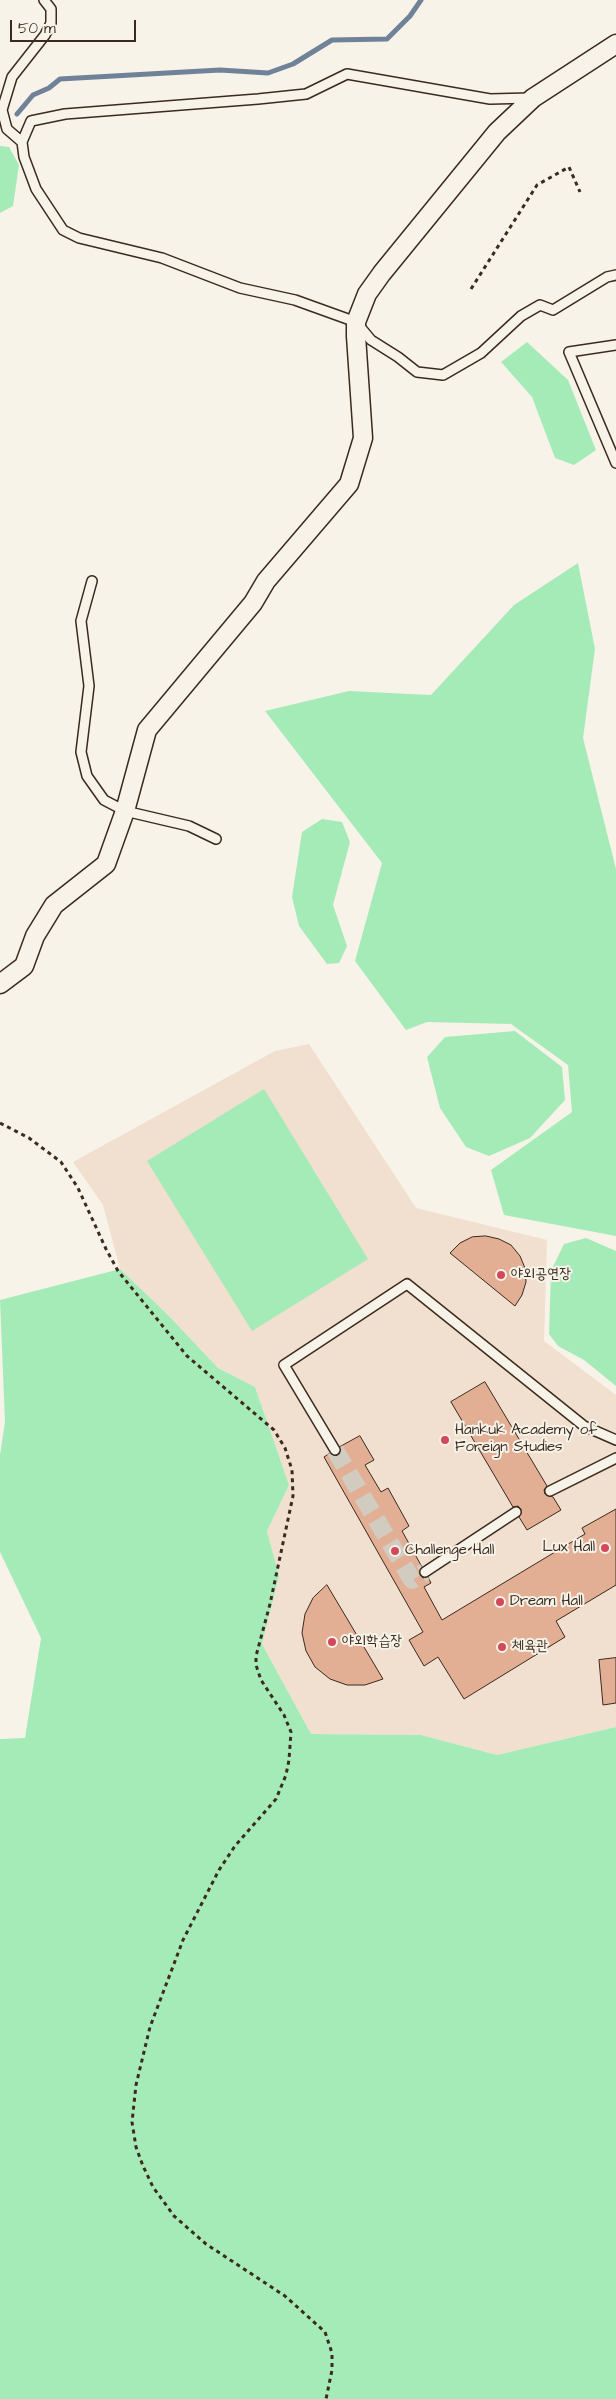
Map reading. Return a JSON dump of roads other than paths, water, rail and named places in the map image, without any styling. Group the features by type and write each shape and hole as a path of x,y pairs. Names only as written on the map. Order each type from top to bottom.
{"street":[{"path":"0,984 24,966 35,936 54,905 106,864 125,811 147,730 252,603 266,581 349,484 363,438 356,322 368,294 382,273 493,137 533,98 616,44"}],"lane":[{"path":"22,142 7,129 2,110 12,77 46,35 51,23 51,8 44,0"},
{"path":"533,98 490,98 347,74 306,94 65,114 31,121 22,142 24,157 36,189 63,230 79,238 162,258 240,288 295,300 356,322 370,340 398,357 417,372 443,375 481,353 521,316 540,305 552,310 607,277 616,275"},
{"path":"616,345 569,352 616,463"},
{"path":"92,581 80,621 89,686 81,752 87,776 104,800 125,811 189,826 216,839"},
{"path":"335,1450 284,1365 408,1284 584,1426 616,1440"},
{"path":"550,1491 616,1458"},
{"path":"425,1572 516,1512"}],"waterway":[{"path":"17,114 33,95 49,88 60,79 220,70 268,73 293,64 332,40 387,39 410,16 421,0"}],"tunnel":[{"path":"335,1450 412,1580 425,1572"}],"place":[{"name":"야외공연장","path":"501,1275"},
{"name":"Hankuk Academy of Foreign Studies","path":"445,1440"},
{"name":"Lux Hall","path":"605,1548"},
{"name":"Challenge Hall","path":"395,1551"},
{"name":"Dream Hall","path":"500,1602"},
{"name":"야외학습장","path":"332,1642"},
{"name":"체육관","path":"502,1647"}]}
